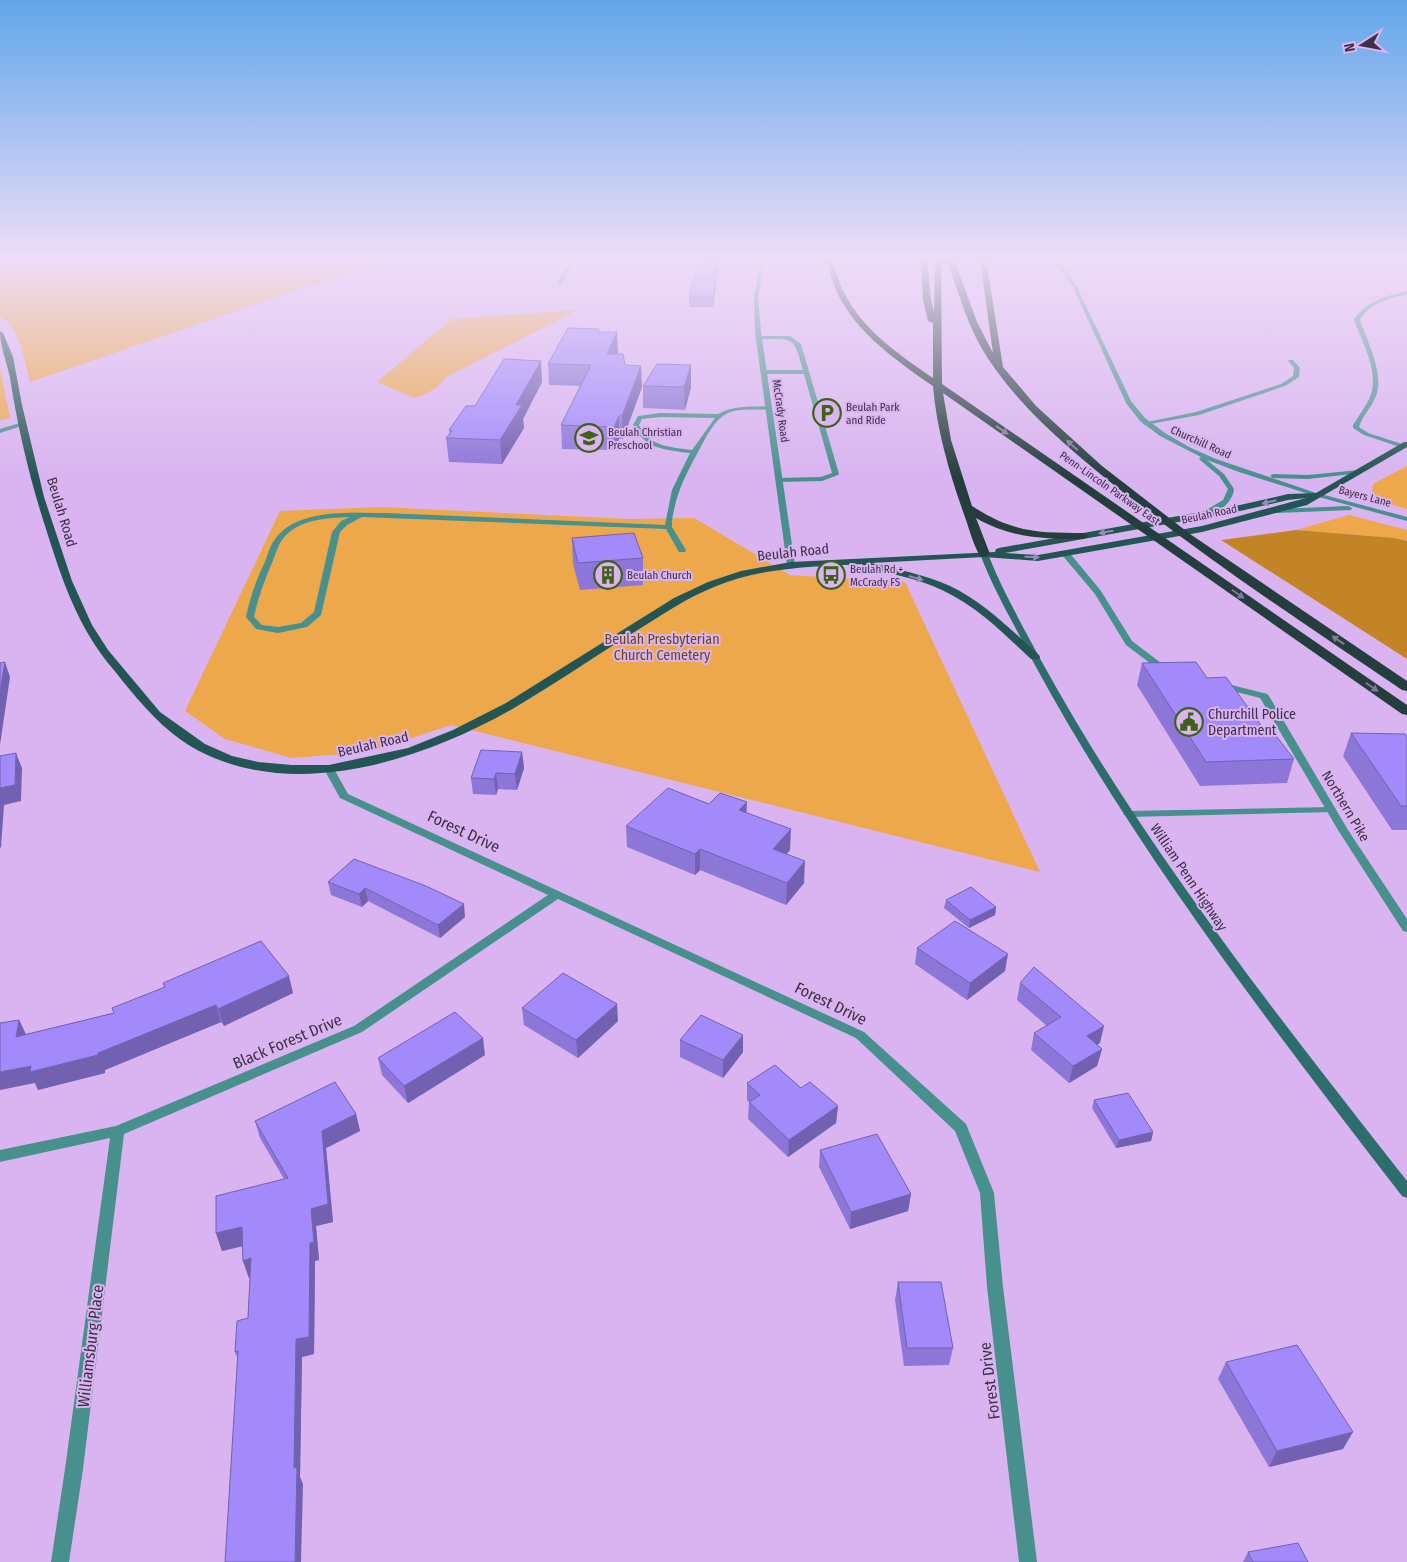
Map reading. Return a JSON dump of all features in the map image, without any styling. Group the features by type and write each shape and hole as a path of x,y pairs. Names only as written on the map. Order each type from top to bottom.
{"highway":[{"name":"Penn-Lincoln Parkway East","path":"870,332 881,344 918,372 1407,711"},
{"path":"934,332 936,339"},
{"path":"936,332 939,401 943,425 952,463 984,554"},
{"name":"Penn-Lincoln Parkway East","path":"978,332 1000,370 1024,399 1057,432 1132,495 1222,562 1407,687"},
{"path":"994,332 1000,370"},
{"path":"966,507 990,522 1015,532 1036,536 1083,536"}],"main road":[{"name":"Beulah Road","path":"0,333 10,357 40,497 67,580 87,625 104,652 127,682 156,714 201,747 228,759 258,766 329,769 412,751 457,733 510,705 678,600 712,584 744,573 791,565 984,554 1206,514 1288,496 1317,495"},
{"name":"Beulah Road","path":"984,554 1038,558 1202,529 1277,511 1304,503 1405,445"},
{"name":"William Penn Highway","path":"984,554 991,576 1035,658 1128,814 1255,995 1407,1192"},
{"path":"852,562 918,578 956,593 990,617 1035,658"}],"street":[{"name":"McCrady Road","path":"759,332 791,565"},
{"name":"Churchill Road","path":"1096,332 1128,402 1145,423 1159,434 1189,449 1317,495"},
{"path":"1360,332 1375,373 1375,384 1374,393 1356,428 1366,434 1405,445"},
{"path":"759,337 790,338 798,344 836,474 822,479 779,480"},
{"path":"1145,423 1197,414 1283,385 1296,377 1297,368 1290,361"},
{"path":"764,372 806,372"},
{"path":"695,452 651,444 638,432 636,425 640,417 660,414 718,416 728,411 769,408"},
{"path":"682,550 668,527 671,505 680,478 718,416"},
{"path":"0,431 23,424"},
{"path":"1189,449 1222,475 1231,489 1229,499 1206,514"},
{"path":"1253,473 1308,477 1359,472"},
{"name":"Bayers Lane","path":"1317,495 1407,519"},
{"path":"1277,511 1329,507 1367,508"},
{"path":"360,515 344,524 336,532 318,613 304,624 278,630 259,627 250,617 254,594 279,538 291,526 306,520 332,516 360,515 490,518 668,527"},
{"path":"1065,553 1098,593 1130,642 1170,675 1178,677"},
{"name":"Northern Pike","path":"1211,684 1234,687 1264,696 1331,810 1407,928"},
{"name":"Forest Drive","path":"329,769 344,796 860,1035 961,1128 987,1193 995,1287 1028,1562"},
{"path":"1128,814 1331,810"},
{"name":"Black Forest Drive","path":"0,1156 118,1130 358,1029 558,894"},
{"name":"Williamsburg Place","path":"60,1562 118,1130"}],"green space":[{"path":"14,332 175,332 30,382"},
{"path":"437,332 535,332 446,377 428,393 414,398 377,382"},
{"path":"0,368 10,418 0,420"},
{"path":"1407,466 1407,509 1383,502 1372,492 1373,484"},
{"name":"Beulah Presbyterian Church Cemetery","path":"381,507 629,519 694,518 790,575 905,582 1040,872 451,725 369,752 292,758 225,739 185,711 280,511"},
{"path":"1349,515 1407,530 1407,541 1394,538 1296,530"}],"shaded area":[{"path":"1296,530 1394,538 1407,541 1407,659 1221,540"}],"building":[{"path":"566,332 617,332 607,354 623,354 625,365 641,366 622,416 619,416 614,427 561,425 591,365 548,364"},
{"path":"504,359 541,361 516,405 522,405 500,440 446,438 452,431 449,430 466,406 475,406"},
{"path":"657,364 691,365 684,387 643,386"},
{"path":"634,533 643,558 578,563 572,538"},
{"path":"5,662 0,692 0,663"},
{"path":"1196,662 1207,678 1226,677 1263,728 1270,728 1294,759 1206,762 1142,663"},
{"path":"1351,733 1405,734 1407,737 1407,806 1401,806"},
{"path":"481,750 522,752 515,774 496,773 494,779 471,778"},
{"path":"16,753 15,785 0,788 0,756"},
{"path":"668,788 709,804 720,793 747,802 739,810 791,829 773,849 805,861 787,883 700,849 695,854 626,826"},
{"path":"354,859 426,886 464,904 438,925 365,888 359,894 328,882"},
{"path":"971,887 996,907 970,920 946,900"},
{"path":"955,921 1008,954 970,983 917,948"},
{"path":"261,941 289,976 218,1009 216,1005 98,1053 98,1055 30,1072 31,1066 0,1072 0,1023 19,1020 16,1037 114,1013 112,1008 165,987 163,983"},
{"path":"1034,967 1104,1026 1087,1036 1102,1049 1073,1066 1034,1033 1061,1017 1020,983"},
{"path":"563,973 617,1004 576,1040 522,1008"},
{"path":"455,1012 483,1038 404,1086 378,1058"},
{"path":"701,1015 743,1035 723,1060 680,1040"},
{"path":"775,1065 801,1088 810,1082 838,1106 789,1140 749,1102 760,1095 747,1083"},
{"path":"335,1082 356,1114 322,1131 328,1204 311,1209 314,1242 310,1243 309,1337 296,1339 294,1468 297,1467 295,1562 225,1562 238,1351 235,1352 237,1321 248,1318 251,1258 243,1261 242,1227 216,1233 216,1196 288,1178 255,1121"},
{"path":"1128,1093 1153,1132 1119,1140 1094,1100"},
{"path":"877,1134 911,1194 851,1212 820,1150"},
{"path":"898,1282 941,1282 953,1348 907,1348"},
{"path":"1297,1345 1353,1432 1277,1451 1226,1362"},
{"path":"1298,1543 1308,1562 1253,1562 1248,1552"}],"place":[{"name":"Beulah Park and Ride","path":"827,413"},
{"name":"Beulah Christian Preschool","path":"589,438"},
{"name":"Beulah Church","path":"608,575"},
{"name":"Beulah Rd + McCrady FS","path":"831,575"},
{"name":"Churchill Police Department","path":"1189,722"}]}
